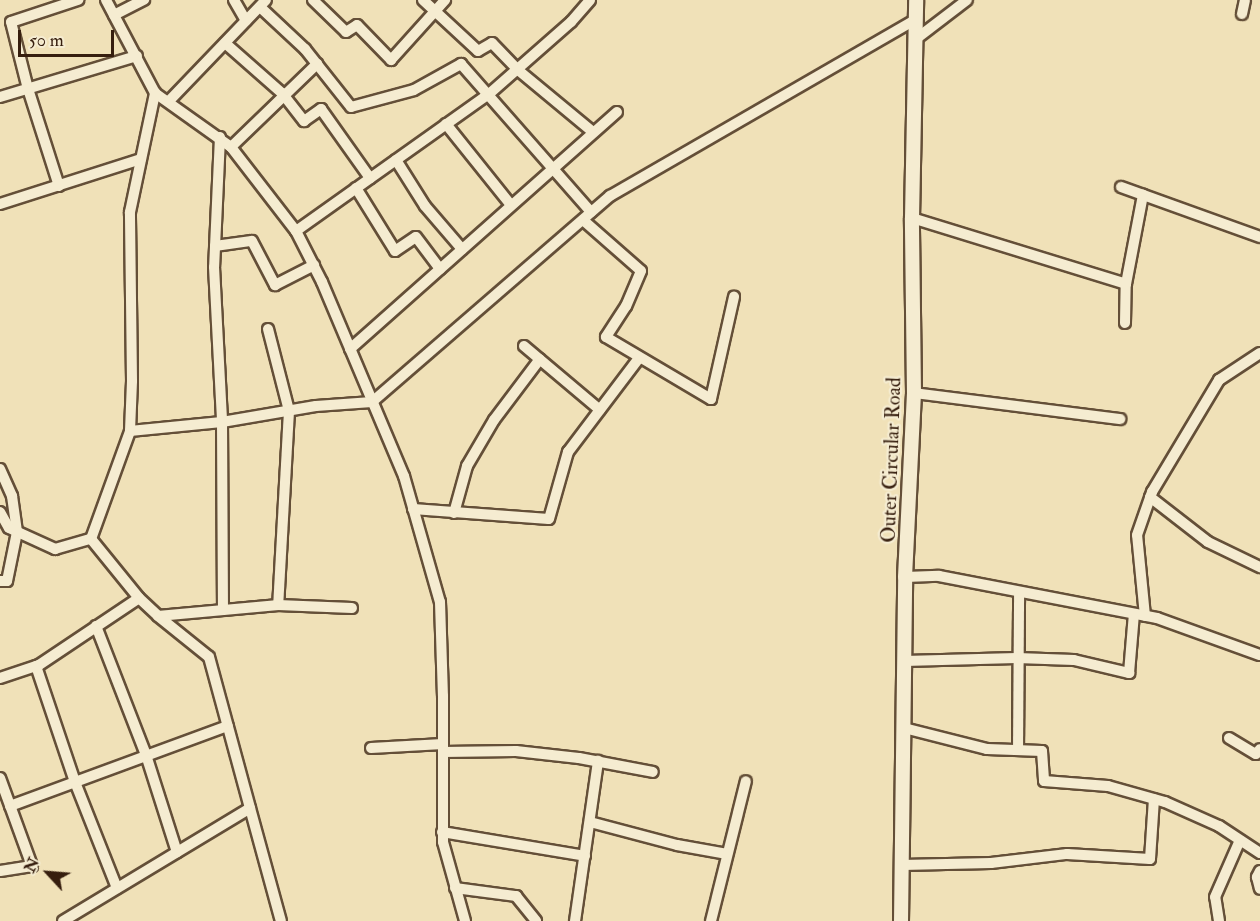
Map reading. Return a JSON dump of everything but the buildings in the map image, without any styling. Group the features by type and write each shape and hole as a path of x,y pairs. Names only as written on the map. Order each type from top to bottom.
{"street":[{"path":"59,186 28,89 11,22 78,0"},
{"path":"106,0 155,93 231,147 296,231 314,265 404,476 440,602 442,832 465,921"},
{"path":"114,15 144,0"},
{"path":"234,0 246,21"},
{"path":"313,0 346,32 357,25 391,60 445,0"},
{"path":"423,0 478,51 492,43 518,70 592,132"},
{"path":"296,231 489,94 518,70 590,0"},
{"name":"Outer Circular Road","path":"901,921 905,577 914,393 912,219 916,0"},
{"path":"916,39 967,0"},
{"path":"1242,14 1245,0"},
{"path":"169,101 263,4 317,64 351,107 414,90 461,64 554,167 587,216 641,271 626,306 606,337 711,399 734,297"},
{"path":"130,431 222,422 316,406 372,402 610,196 916,19"},
{"path":"225,43 284,95 304,121 321,109 370,178"},
{"path":"0,97 137,56"},
{"path":"231,147 317,64"},
{"path":"91,539 130,431 132,381 130,212 155,93"},
{"path":"350,349 617,112"},
{"path":"446,124 511,206"},
{"path":"220,137 215,246 222,422 223,610"},
{"path":"0,204 141,159"},
{"path":"396,159 425,206 462,249"},
{"path":"1121,187 1260,237"},
{"path":"356,188 395,251 416,237 440,269"},
{"path":"1125,323 1126,284 1143,195"},
{"path":"912,219 1126,284"},
{"path":"215,246 252,241 275,285 314,265"},
{"path":"268,328 289,411 278,605"},
{"path":"524,346 600,410"},
{"path":"1145,616 1137,535 1150,497 1219,380 1260,353"},
{"path":"413,509 549,519 568,452 639,358"},
{"path":"454,513 467,466 494,420 540,359"},
{"path":"914,393 1120,419"},
{"path":"0,469 12,496 16,532 7,581 0,582"},
{"path":"1150,497 1208,542 1260,567"},
{"path":"0,512 9,528 56,549 91,539"},
{"path":"91,539 139,598 209,657 281,921"},
{"path":"905,577 939,576 1145,616 1260,655"},
{"path":"1017,750 1020,592"},
{"path":"0,678 36,666 139,598"},
{"path":"158,616 278,605 352,608"},
{"path":"904,661 1017,658 1074,660 1129,673 1134,614"},
{"path":"96,626 146,755 177,852"},
{"path":"36,666 75,782 117,888"},
{"path":"10,806 228,726"},
{"path":"904,728 987,749 1042,751 1044,781 1108,786 1154,799 1218,826 1260,853"},
{"path":"1229,738 1256,754 1260,748"},
{"path":"371,748 516,750 653,772"},
{"path":"575,921 598,762"},
{"path":"0,778 32,866 0,871"},
{"path":"711,921 746,781"},
{"path":"902,866 991,863 1067,854 1150,859 1154,799"},
{"path":"63,921 250,808"},
{"path":"590,822 677,845 727,854"},
{"path":"442,832 585,856"},
{"path":"1219,921 1215,897 1240,840"},
{"path":"1260,871 1257,877 1260,889"},
{"path":"455,888 516,896 536,921"}]}
